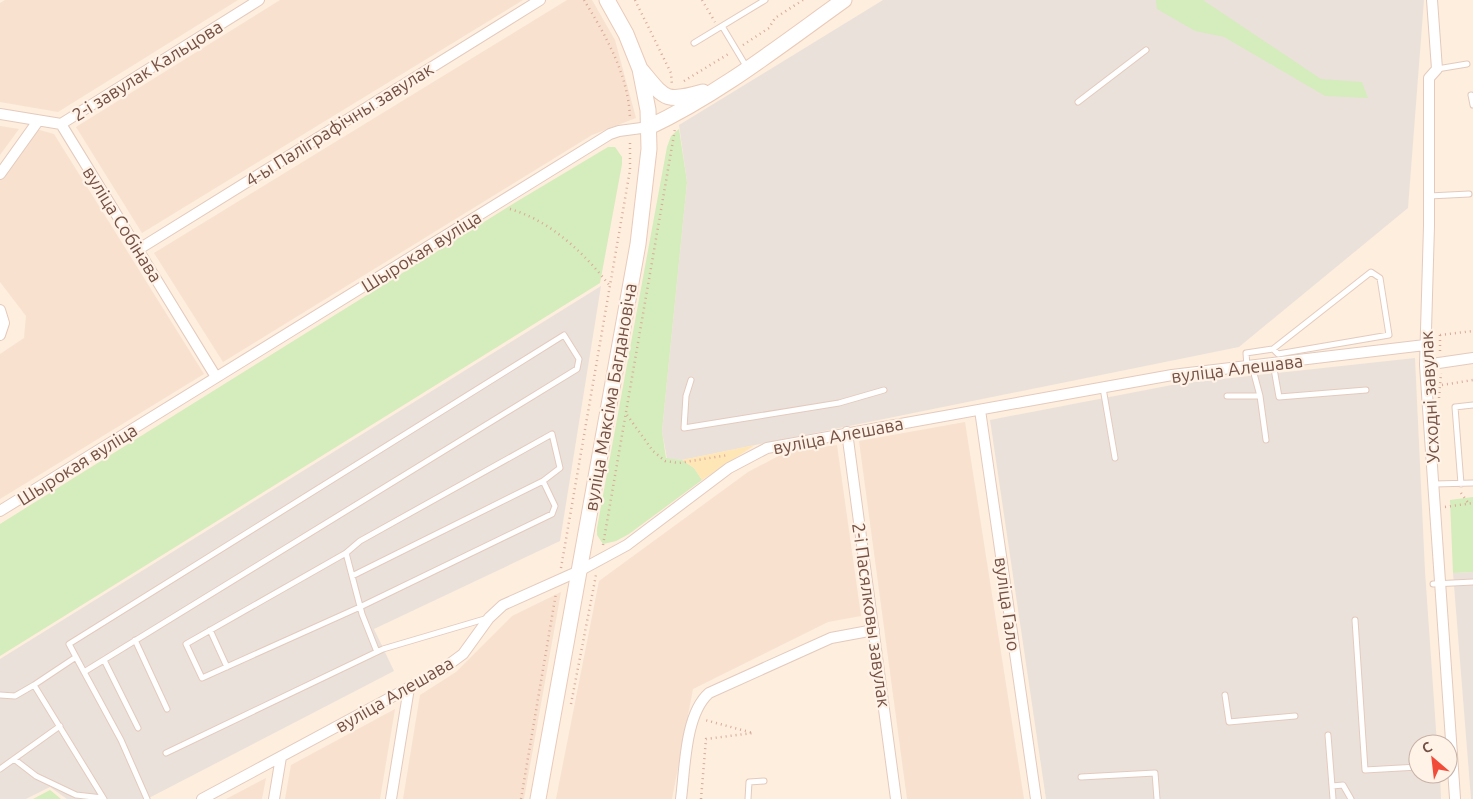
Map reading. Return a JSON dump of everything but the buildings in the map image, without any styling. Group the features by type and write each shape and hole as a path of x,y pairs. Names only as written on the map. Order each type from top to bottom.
{"main road":[{"name":"вуліца Максіма Багдановіча","path":"538,799 638,244 648,158 649,128 640,69 626,34 607,0"},
{"name":"Шырокая вуліца","path":"649,128 673,116 748,69 844,0"},
{"path":"640,69 657,89 668,97 678,99 721,86"}],"street":[{"name":"2-і завулак Кальцова","path":"60,124 259,0"},
{"name":"4-ы Паліграфічны завулак","path":"139,249 540,0"},
{"name":"Усходні завулак","path":"1432,0 1437,69 1428,78 1429,196 1425,365 1434,484 1436,584 1448,734"},
{"path":"0,114 60,124"},
{"path":"0,174 38,121"},
{"name":"вуліца Собінава","path":"60,124 139,249 216,377"},
{"name":"Шырокая вуліца","path":"0,512 610,134 630,129 649,128"},
{"path":"0,310 4,323 0,335"},
{"name":"вуліца Алешава","path":"202,799 409,688 458,659 488,618 510,601 579,571 633,541 728,468 752,454 779,444 1172,375 1273,363 1425,340"},
{"path":"1425,365 1473,358"},
{"name":"вуліца Гало","path":"980,410 1036,799"},
{"name":"2-і Пасялковы завулак","path":"847,432 896,799"},
{"path":"681,799 693,717 702,700 709,693 831,638 874,630"},
{"path":"391,799 409,688"},
{"path":"274,799 281,758"},
{"name":"Усходні завулак","path":"1454,784 1456,798"}],"lane":[{"path":"694,43 765,0"},
{"path":"722,26 748,69"},
{"path":"1078,102 1146,50"},
{"path":"1437,69 1467,64"},
{"path":"1471,95 1473,105"},
{"path":"1429,196 1469,194"},
{"path":"1266,440 1260,396 1246,353 1273,349 1371,272 1380,278 1389,335 1278,354 1273,349"},
{"path":"84,672 577,369 579,359 564,335 69,644 84,672 121,740 147,799"},
{"path":"1273,363 1280,397 1366,390"},
{"path":"691,380 686,396 684,428 839,403 884,390"},
{"path":"1103,388 1115,458"},
{"path":"1227,396 1260,396"},
{"path":"1461,484 1455,407 1473,405"},
{"path":"352,576 543,481 560,468 552,434 360,541 346,552 186,644 202,678 360,607 552,514 555,506 543,481"},
{"path":"1434,484 1473,483"},
{"path":"346,552 360,607 377,652"},
{"path":"1436,584 1473,582"},
{"path":"166,753 377,652 488,618"},
{"path":"1355,620 1365,770 1408,768"},
{"path":"210,630 227,667"},
{"path":"135,640 167,709"},
{"path":"0,695 15,696 76,657"},
{"path":"104,660 138,728"},
{"path":"34,684 104,798"},
{"path":"1226,695 1229,722 1295,716"},
{"path":"0,769 60,726"},
{"path":"1328,735 1332,799"},
{"path":"14,759 36,776 76,795 104,798"},
{"path":"1082,777 1155,773 1157,799"},
{"path":"748,799 749,782 764,781"},
{"path":"1332,786 1343,785 1351,799"}],"path":[{"path":"521,799 630,170 630,112 626,92 609,41 584,0"},
{"path":"635,0 671,73 672,84"},
{"path":"702,0 717,24 722,26"},
{"path":"569,713 626,413 675,131"},
{"path":"496,205 524,213 554,231 590,260 610,286"},
{"path":"1425,340 1473,331"},
{"path":"1426,387 1473,380"},
{"path":"626,413 635,429 665,461 679,463 737,453"},
{"path":"1461,484 1462,496 1471,504"},
{"path":"1444,507 1471,504"},
{"path":"693,717 753,733 706,739 700,799"}],"shaded area":[{"path":"5,0 238,0 58,112 0,102 0,3"},
{"path":"280,0 523,0 142,233 76,127"},
{"path":"567,0 592,0 615,40 636,118 592,135 223,362 154,253"},
{"path":"883,0 1424,0 1408,208 1239,347 682,460 667,459 662,431 687,182 679,125"},
{"path":"0,126 19,129 0,155"},
{"path":"36,129 54,134 204,374 0,499 0,354 24,338 26,316 0,282 0,180"},
{"path":"601,286 560,541 374,629 394,671 147,799 67,799 50,787 26,799 0,799 0,659"},
{"path":"1415,358 1425,571 1436,734 1408,734 1408,784 1440,784 1441,799 1046,799 990,420 1177,384"},
{"path":"965,422 1024,799 907,799 859,441"},
{"path":"837,445 861,616 828,622 693,689 672,799 556,799 599,581 748,472 786,452"},
{"path":"1473,572 1473,799 1471,799 1453,573"},
{"path":"561,592 524,799 403,799 420,695 456,672 512,616"},
{"path":"395,709 380,799 285,799 291,765"},
{"path":"266,778 262,799 226,799"}],"green space":[{"path":"1156,0 1203,0 1321,79 1362,82 1368,98 1325,96 1224,37 1195,31 1157,9"},
{"path":"679,129 687,182 662,431 666,458 682,460 694,468 702,480 629,534 616,541 603,544 597,535 597,528 667,147 671,136"},
{"path":"608,147 615,147 622,157 622,164 600,283 0,656 0,524 521,199"},
{"path":"1473,497 1473,572 1453,573 1450,500"},
{"path":"50,790 61,799 33,799"}],"sand":[{"path":"755,445 702,480 694,468 682,460"}]}
